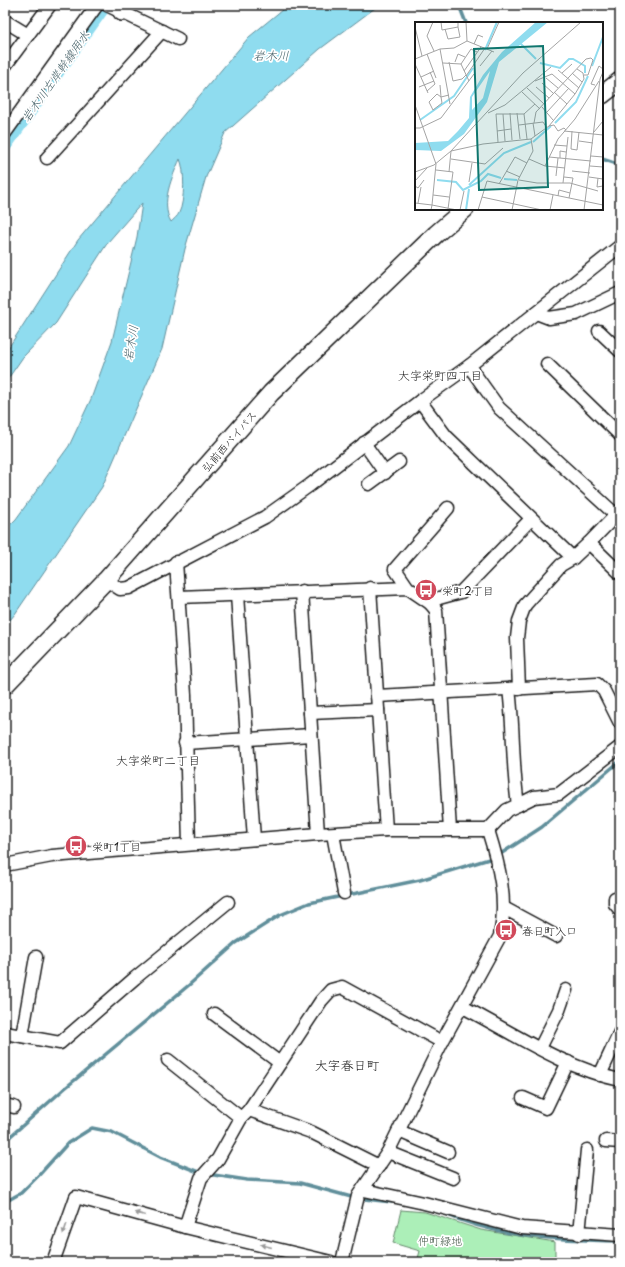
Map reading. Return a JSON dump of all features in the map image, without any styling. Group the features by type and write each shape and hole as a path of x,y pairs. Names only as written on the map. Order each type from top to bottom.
{"street":[{"path":"5,66 50,5"},
{"path":"5,133 97,5"},
{"path":"116,7 178,39"},
{"path":"5,22 28,35"},
{"path":"47,158 162,31"},
{"path":"603,94 620,81"},
{"name":"弘前西バイパス","path":"5,685 106,580 271,393 436,234 465,210"},
{"path":"106,580 120,589 129,588 176,562 265,517 310,485 420,400 469,366 620,246"},
{"path":"536,313 549,318 576,314 620,293"},
{"path":"599,332 620,351"},
{"path":"547,364 620,434"},
{"path":"469,366 499,408 618,513 590,543 561,565 542,585 525,605 519,621 516,638 513,731 514,777 518,804"},
{"path":"420,400 446,436 572,558"},
{"path":"364,443 384,473"},
{"path":"369,484 399,462"},
{"path":"448,508 395,569 408,588 430,603 436,610 450,830"},
{"path":"430,603 438,598 461,592 530,519"},
{"path":"590,543 620,573"},
{"path":"176,562 185,695 185,743 189,844"},
{"path":"178,597 370,588 408,588"},
{"path":"370,588 386,830"},
{"path":"302,591 318,834"},
{"path":"237,595 254,839"},
{"path":"378,696 597,684 604,691 620,723"},
{"path":"310,713 378,710"},
{"path":"185,743 311,735"},
{"path":"5,865 52,856 318,834 386,830 488,830 508,810 518,804 534,797 558,794 620,746"},
{"path":"342,1262 359,1196 388,1152 442,1042 463,1007 500,936 504,908 504,894 494,849 488,830"},
{"path":"334,834 344,893"},
{"path":"615,898 615,904 620,910"},
{"path":"5,1033 60,1043 135,978 228,902"},
{"path":"504,908 556,936"},
{"path":"22,1036 36,957"},
{"path":"185,1227 203,1175 218,1159 245,1114 321,1000 331,990 342,987 442,1042"},
{"path":"540,1048 559,1010 566,990"},
{"path":"463,1007 568,1062 600,1075 620,1080"},
{"path":"214,1014 280,1063"},
{"path":"600,1075 620,1032"},
{"path":"168,1060 245,1114 311,1132 378,1166"},
{"path":"523,1098 546,1108 568,1062"},
{"path":"399,1130 448,1152"},
{"path":"606,1141 620,1142"},
{"path":"579,1234 587,1150"},
{"path":"388,1152 453,1178"},
{"path":"359,1196 424,1203 522,1228 579,1234 620,1235"},
{"path":"53,1262 76,1197 185,1227 331,1262"}],"green space":[{"name":"仲町緑地","path":"401,1210 425,1212 481,1230 555,1242 555,1262 533,1262 517,1259 516,1262 417,1262 420,1251 393,1243"}],"water":[{"name":"岩木川","path":"288,5 379,5 320,49 225,133 206,177 185,249 162,349 102,487 15,614 5,626 5,530 16,519 69,446 91,399 112,341 137,237 142,203 108,242 56,323 23,357 5,383 5,353 78,240 249,37","holes":["180,159 182,164 184,186 181,208 177,217 171,222 167,207 168,190"]}],"waterway":[{"name":"岩木川左岸幹線用水","path":"5,147 106,5"},
{"path":"459,5 466,22"},
{"path":"603,159 620,165"},
{"path":"502,853 542,827 620,761"},
{"path":"5,1141 64,1089 189,985 236,943 280,915 309,903 420,880 489,859"},
{"path":"5,1202 21,1193 68,1143 92,1128 112,1132 160,1157 201,1173"},
{"path":"207,1174 247,1180 300,1183 355,1198 392,1202"},
{"path":"443,1213 485,1228 507,1233 575,1240 620,1241"}],"place":[{"name":"栄町2丁目","path":"426,590"},
{"name":"栄町1丁目","path":"76,846"},
{"name":"春日町入口","path":"506,930"}],"district":[{"name":"大字栄町四丁目","path":"440,375"},
{"name":"大字栄町二丁目","path":"158,760"},
{"name":"大字春日町","path":"347,1064"}]}
